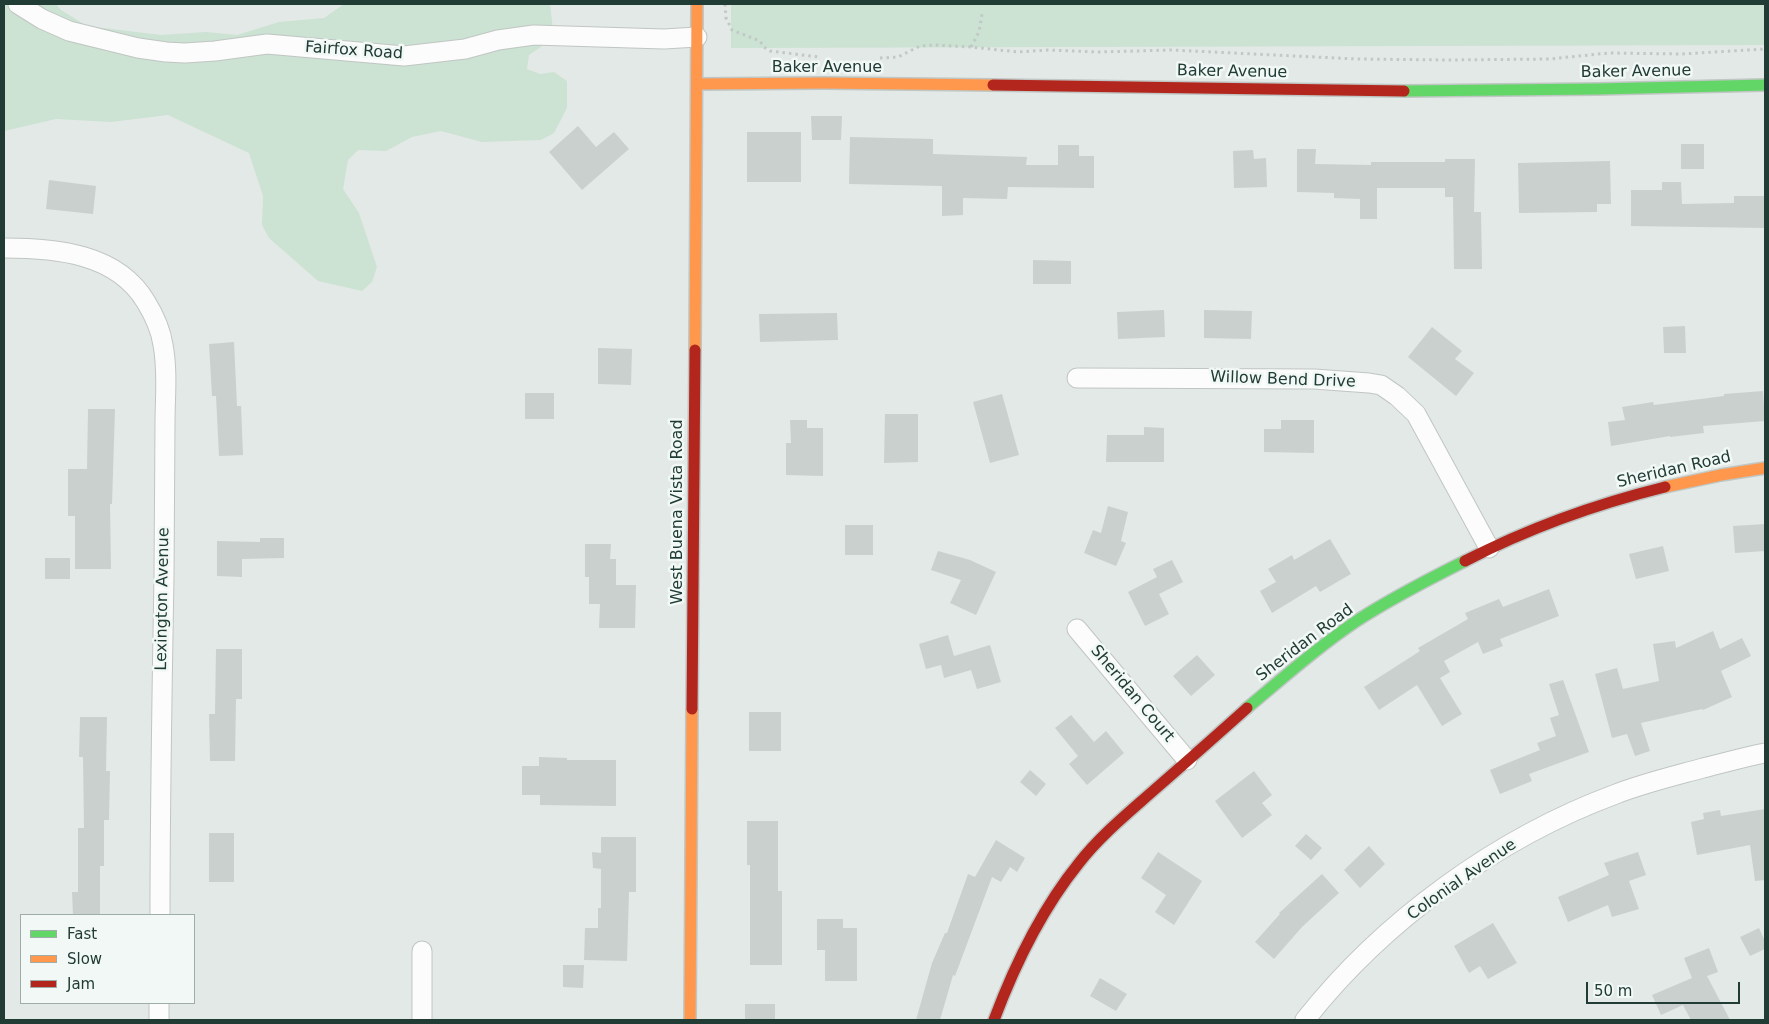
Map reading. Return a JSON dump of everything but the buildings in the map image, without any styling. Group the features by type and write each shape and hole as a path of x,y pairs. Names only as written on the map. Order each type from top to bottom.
{"street":[{"name":"Fairfox Road","path":"18,4 42,19 69,31 138,48 185,53 267,44 404,56 465,48 498,40 534,35 697,37"},
{"name":"West Buena Vista Road","path":"690,1020 698,84 697,4"},
{"name":"Baker Avenue","path":"698,84 823,83 1385,91 1598,89 1765,84"},
{"name":"Lexington Avenue","path":"4,248 32,248 85,256 115,270 132,283 146,301 157,324 163,346 165,373 160,914"},
{"name":"Willow Bend Drive","path":"1077,378 1314,378 1381,386 1397,396 1416,414 1489,548"},
{"name":"Sheridan Road","path":"994,1020 1019,958 1049,905 1078,864 1102,837 1187,760 1288,674 1348,627 1408,590 1469,557 1534,529 1595,506 1693,480 1765,468"},
{"name":"Sheridan Court","path":"1077,629 1187,760"},
{"name":"Colonial Avenue","path":"1304,1020 1371,948 1427,900 1480,863 1526,835 1565,815 1616,794 1662,779 1765,753"},
{"path":"422,951 422,1020"},
{"path":"159,1004 159,1020"}],"path":[{"path":"725,4 726,18 732,30 760,41 770,51 779,54 824,58"},
{"path":"971,47 979,32 982,14"},
{"path":"879,58 898,57 920,46 971,47 1018,52 1048,50 1099,52 1171,50 1357,59 1447,60 1549,59 1609,53 1682,54 1765,49"}],"green space":[{"path":"4,4 56,4 61,10 87,26 161,35 206,32 237,35 279,22 324,18 344,4 550,4 554,38 529,55 527,69 540,74 554,72 567,81 567,108 554,133 541,140 482,142 441,131 412,137 386,151 358,150 348,160 343,189 359,213 377,267 372,282 362,291 318,281 269,238 262,225 263,196 249,153 168,115 111,122 56,119 4,131"},
{"path":"731,4 1765,4 1765,45 731,48"}],"traffic: fast":[{"path":"1404,91 1765,85"},
{"path":"1247,708 1315,651 1358,620 1397,596 1465,561"}],"traffic: slow":[{"path":"695,350 697,4"},
{"path":"698,84 993,85"},
{"path":"1665,487 1765,468"},
{"path":"690,1020 692,709"}],"traffic: jam":[{"path":"993,85 1404,91"},
{"path":"692,709 695,350"},
{"path":"1465,561 1563,518 1665,487"},
{"path":"994,1020 1030,938 1053,899 1079,863 1114,826 1247,708"}]}
